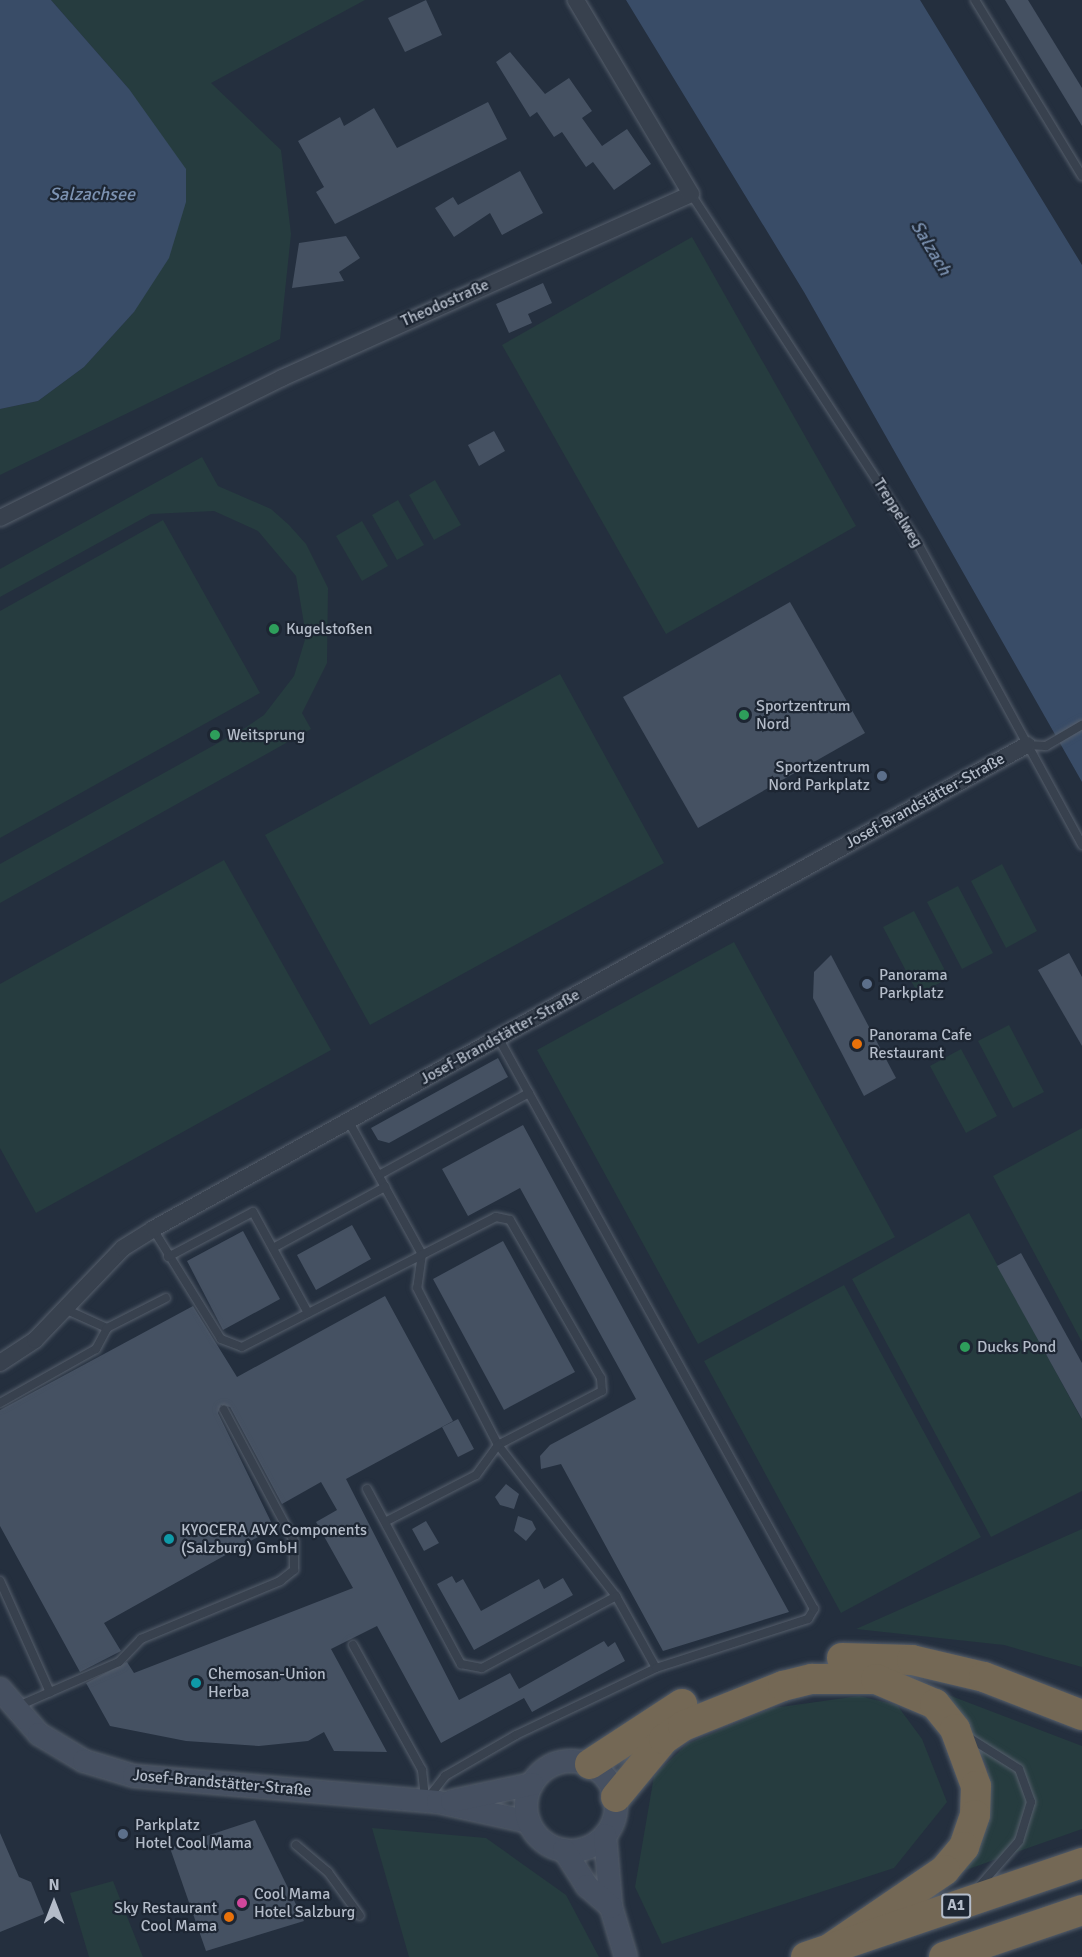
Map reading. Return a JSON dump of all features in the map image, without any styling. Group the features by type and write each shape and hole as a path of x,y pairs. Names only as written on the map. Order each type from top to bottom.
{"highway":[{"path":"590,1764 671,1710 721,1685 833,1659 912,1660 984,1677 1082,1715"},
{"path":"616,1797 664,1739 683,1726 738,1700 812,1679 876,1679 903,1687 935,1704 955,1729 976,1786 975,1815 964,1847 945,1870 818,1953"},
{"name":"A1","path":"818,1953 1082,1863"},
{"path":"944,1957 1082,1910"}],"street":[{"path":"576,0 691,194"},
{"name":"Theodostraße","path":"0,518 282,378 691,194"},
{"name":"Josef-Brandstätter-Straße","path":"0,1363 67,1310 98,1271 153,1229 1027,745"},
{"name":"Josef-Brandstätter-Straße","path":"0,1689 13,1708 39,1734 84,1761 134,1776 431,1802 529,1822"},
{"name":"Josef-Brandstätter-Straße","path":"431,1802 532,1784 560,1762 590,1764"},
{"path":"564,1850 593,1845 605,1835 616,1811 616,1797 602,1772 590,1764"},
{"path":"532,1784 529,1822 537,1835 564,1850 587,1886 611,1907"},
{"path":"605,1835 611,1907 626,1957"}],"lane":[{"path":"975,0 1082,176"},
{"name":"Treppelweg","path":"691,194 917,542 1082,845"},
{"path":"1027,745 1046,746 1082,725"},
{"path":"431,1802 446,1776 656,1668 808,1619 814,1609 499,1039"},
{"path":"379,1175 529,1094"},
{"path":"349,1122 422,1254 417,1288 498,1445 616,1596 656,1668"},
{"path":"273,1248 385,1187"},
{"path":"168,1257 253,1212 308,1313"},
{"path":"153,1229 168,1257 221,1340 242,1347 496,1217 510,1220 601,1378 602,1391 498,1445 476,1475 386,1522"},
{"path":"0,1403 96,1349 107,1328 166,1298"},
{"path":"67,1310 107,1328"},
{"path":"13,1708 119,1662 141,1639 280,1581 294,1570 294,1541 224,1410"},
{"path":"367,1489 461,1664 482,1668 616,1596"},
{"path":"0,1581 50,1692"},
{"path":"353,1645 422,1770 431,1802"},
{"path":"955,1729 1019,1769 1031,1802 1019,1841 963,1904"},
{"path":"296,1845 328,1872 360,1916"}],"green space":[{"path":"51,0 365,0 211,83 281,150 291,234 280,339 0,475 0,409 38,401 84,367 134,312 129,89"},
{"path":"692,237 856,526 666,634 502,345"},
{"path":"202,457 218,486 271,509 289,525 306,544 328,588 327,663 302,713 311,729 0,903 0,864 245,728 264,715 294,676 306,636 296,576 258,531 214,511 151,514 0,597 0,569"},
{"path":"435,480 461,525 434,540 409,495"},
{"path":"398,500 424,545 397,560 372,515"},
{"path":"163,520 260,693 0,838 0,611"},
{"path":"362,521 388,566 362,581 336,536"},
{"path":"560,674 664,863 370,1025 265,835"},
{"path":"224,860 331,1050 36,1213 0,1148 0,984"},
{"path":"1002,864 1037,931 1006,948 971,881"},
{"path":"958,886 993,953 962,969 927,902"},
{"path":"914,911 949,978 918,994 883,927"},
{"path":"734,942 895,1237 698,1344 537,1050"},
{"path":"1009,1025 1044,1092 1013,1108 978,1041"},
{"path":"961,1049 997,1116 966,1133 930,1066"},
{"path":"1082,1128 1082,1342 993,1176"},
{"name":"Ducks Pond","path":"969,1213 1082,1420 1082,1491 991,1537 852,1279"},
{"path":"844,1285 981,1537 841,1613 704,1361"},
{"path":"1082,1529 1082,1667 1004,1645 856,1629"},
{"path":"938,1691 1082,1746 1082,1829 963,1871 988,1814 988,1768 969,1729"},
{"path":"859,1696 897,1705 922,1739 947,1802 894,1868 662,1944 635,1887 654,1776 687,1744 773,1708"},
{"path":"372,1828 486,1838 566,1895 599,1957 409,1957"},
{"path":"113,1881 143,1957 89,1957 70,1893"}],"water":[{"name":"Salzachsee","path":"0,0 51,0 129,89 186,169 186,202 169,258 134,312 84,367 38,401 0,409"},
{"name":"Salzach","path":"626,0 920,0 1082,265 1082,782 804,292"}],"building":[{"path":"426,0 442,35 405,52 388,18"},
{"path":"1005,0 1028,0 1082,88 1082,126"},
{"path":"510,52 545,94 569,78 592,111 582,118 602,146 627,129 651,164 614,190 593,162 586,167 562,132 554,137 537,112 530,117 496,62"},
{"path":"488,102 507,139 335,224 316,192 324,187 298,141 340,117 344,126 374,108 397,148"},
{"path":"520,171 543,213 502,235 490,213 454,237 435,208 453,197 458,205"},
{"path":"346,236 360,258 339,272 344,281 292,288 299,243"},
{"path":"543,283 552,303 528,314 532,323 509,333 496,304"},
{"path":"494,431 505,451 479,466 468,445"},
{"name":"Sportzentrum Nord","path":"790,602 865,733 698,828 623,697"},
{"path":"1069,953 1082,977 1082,1046 1038,970"},
{"name":"Panorama Cafe Restaurant","path":"831,955 896,1078 864,1096 813,998 814,972"},
{"path":"498,1058 508,1077 389,1143 378,1140 371,1128"},
{"path":"523,1125 789,1612 663,1651 561,1464 541,1469 540,1456 550,1445 636,1399 520,1188 468,1216 442,1169"},
{"path":"352,1225 371,1259 316,1290 297,1255"},
{"path":"243,1231 280,1299 223,1330 187,1261"},
{"path":"503,1241 575,1372 504,1410 433,1279"},
{"path":"1021,1253 1082,1363 1082,1419 997,1266"},
{"path":"385,1296 453,1421 346,1479 459,1700 510,1673 519,1689 604,1641 608,1647 615,1642 625,1661 532,1712 524,1698 441,1743 377,1626 331,1649 387,1752 334,1751 324,1732 308,1741 259,1746 186,1741 110,1726 86,1683 127,1662 134,1673 353,1588 316,1522 337,1510 321,1482 282,1504 230,1407 221,1405 218,1413 274,1528 104,1623 121,1651 80,1672 0,1526 0,1410 193,1306 237,1377"},
{"path":"458,1419 474,1449 458,1457 442,1427"},
{"path":"506,1484 519,1494 514,1509 500,1505 495,1497"},
{"path":"518,1516 532,1521 536,1529 526,1541 514,1531"},
{"path":"426,1521 439,1543 424,1551 412,1529"},
{"path":"452,1576 456,1583 463,1579 481,1611 539,1579 544,1589 563,1578 573,1595 474,1650 437,1584"},
{"name":"Cool Mama Hotel Salzburg","path":"255,1820 304,1921 206,1951 170,1848"},
{"path":"0,1833 19,1877 31,1882 44,1914 0,1932"}],"place":[{"name":"Kugelstoßen","path":"274,629"},
{"name":"Sportzentrum Nord","path":"744,715"},
{"name":"Weitsprung","path":"215,735"},
{"name":"Sportzentrum Nord Parkplatz","path":"882,776"},
{"name":"Panorama Parkplatz","path":"867,984"},
{"name":"Panorama Cafe Restaurant","path":"857,1044"},
{"name":"Ducks Pond","path":"965,1347"},
{"name":"KYOCERA AVX Components (Salzburg) GmbH","path":"169,1539"},
{"name":"Chemosan-Union Herba","path":"196,1683"},
{"name":"Parkplatz Hotel Cool Mama","path":"123,1834"},
{"name":"Cool Mama Hotel Salzburg","path":"242,1903"},
{"name":"Sky Restaurant Cool Mama","path":"229,1917"}]}
